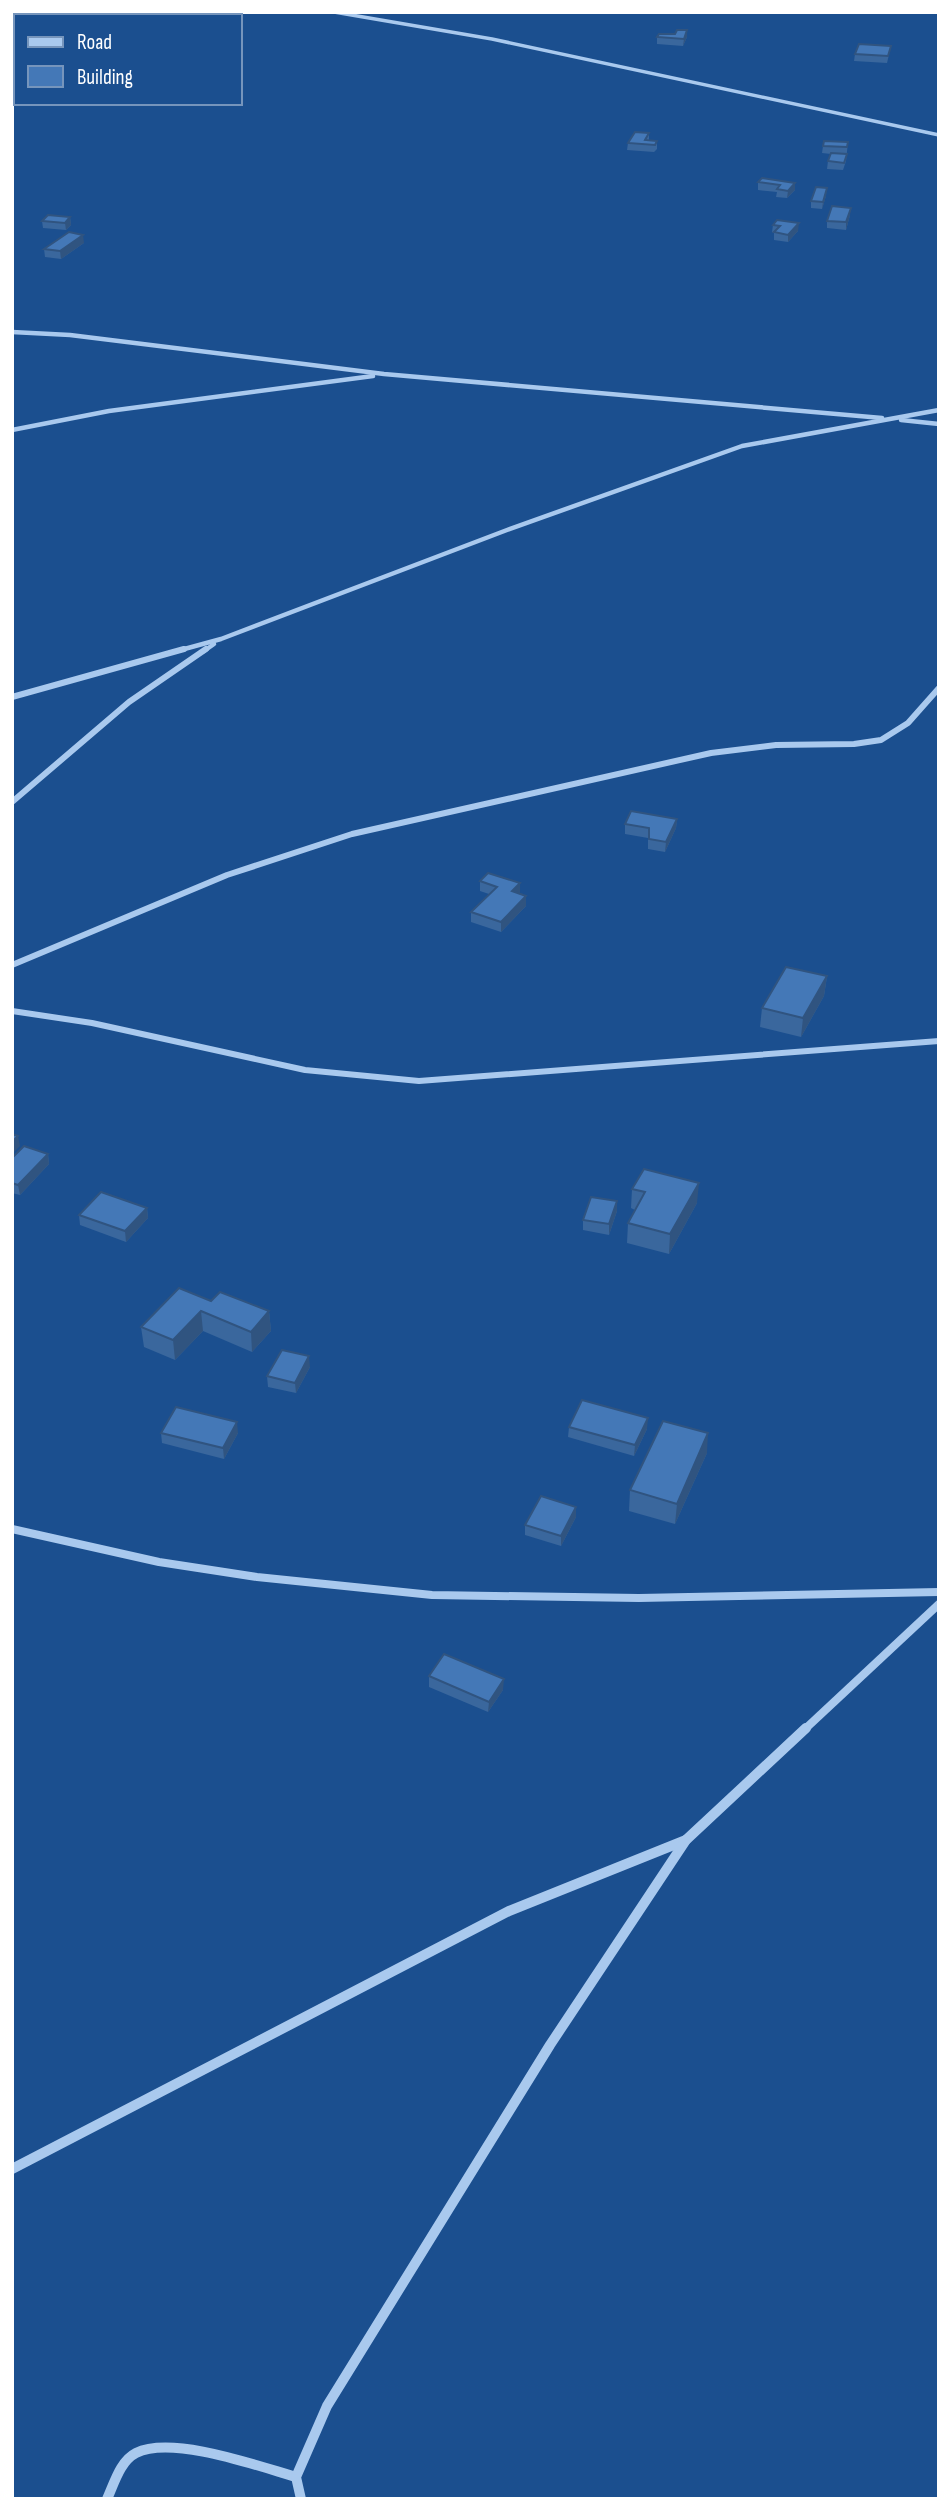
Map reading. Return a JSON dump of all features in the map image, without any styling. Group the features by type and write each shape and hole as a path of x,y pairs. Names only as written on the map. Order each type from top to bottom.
{"street":[{"path":"334,12 492,38 939,135"},
{"path":"12,332 69,335 384,374 939,424"},
{"path":"12,430 109,411 384,374"},
{"path":"12,697 221,639 729,450 775,438 939,410"},
{"path":"12,802 129,702 221,639"},
{"path":"12,965 227,875 352,834 711,753 776,745 854,744 881,740 908,723 939,688"},
{"path":"12,1012 92,1023 305,1070 419,1081 939,1041"},
{"path":"12,1528 159,1562 257,1577 432,1595 639,1598 939,1592"},
{"path":"301,2499 296,2477 327,2406 550,2045 686,1839 939,1604"},
{"path":"12,2169 509,1911 686,1839"},
{"path":"107,2499 125,2463 135,2453 154,2447 213,2456 296,2477"}],"building":[{"path":"677,30 687,30 684,39 657,37 659,34 675,34"},
{"path":"859,44 891,46 888,56 855,54"},
{"path":"635,132 649,133 645,140 657,141 655,145 628,143"},
{"path":"824,141 848,142 847,147 823,146"},
{"path":"831,153 847,154 844,163 828,161"},
{"path":"762,178 795,183 788,191 777,189 780,185 758,182"},
{"path":"816,187 827,188 823,202 811,201"},
{"path":"832,206 851,208 846,222 827,221"},
{"path":"48,215 70,217 65,223 42,221"},
{"path":"777,220 799,223 788,235 774,232 780,226 773,225"},
{"path":"69,232 83,235 60,251 44,249"},
{"path":"631,811 677,819 666,842 649,839 649,828 625,824"},
{"path":"488,873 520,883 512,891 526,896 501,922 471,912 497,887 480,881"},
{"path":"786,967 827,976 803,1018 762,1008"},
{"path":"24,1146 48,1154 18,1185 12,1183 12,1158"},
{"path":"644,1169 699,1183 670,1234 628,1223 645,1192 632,1189"},
{"path":"101,1192 147,1208 125,1231 79,1215"},
{"path":"591,1197 617,1201 609,1224 583,1220"},
{"path":"179,1288 211,1301 220,1292 269,1311 251,1332 201,1311 173,1340 141,1327"},
{"path":"282,1350 309,1356 295,1383 267,1376"},
{"path":"582,1400 648,1418 635,1445 569,1427"},
{"path":"176,1407 237,1422 223,1448 161,1433"},
{"path":"663,1421 708,1433 677,1504 630,1490"},
{"path":"541,1496 576,1507 561,1536 525,1525"},
{"path":"444,1654 504,1679 489,1702 429,1676"}]}
